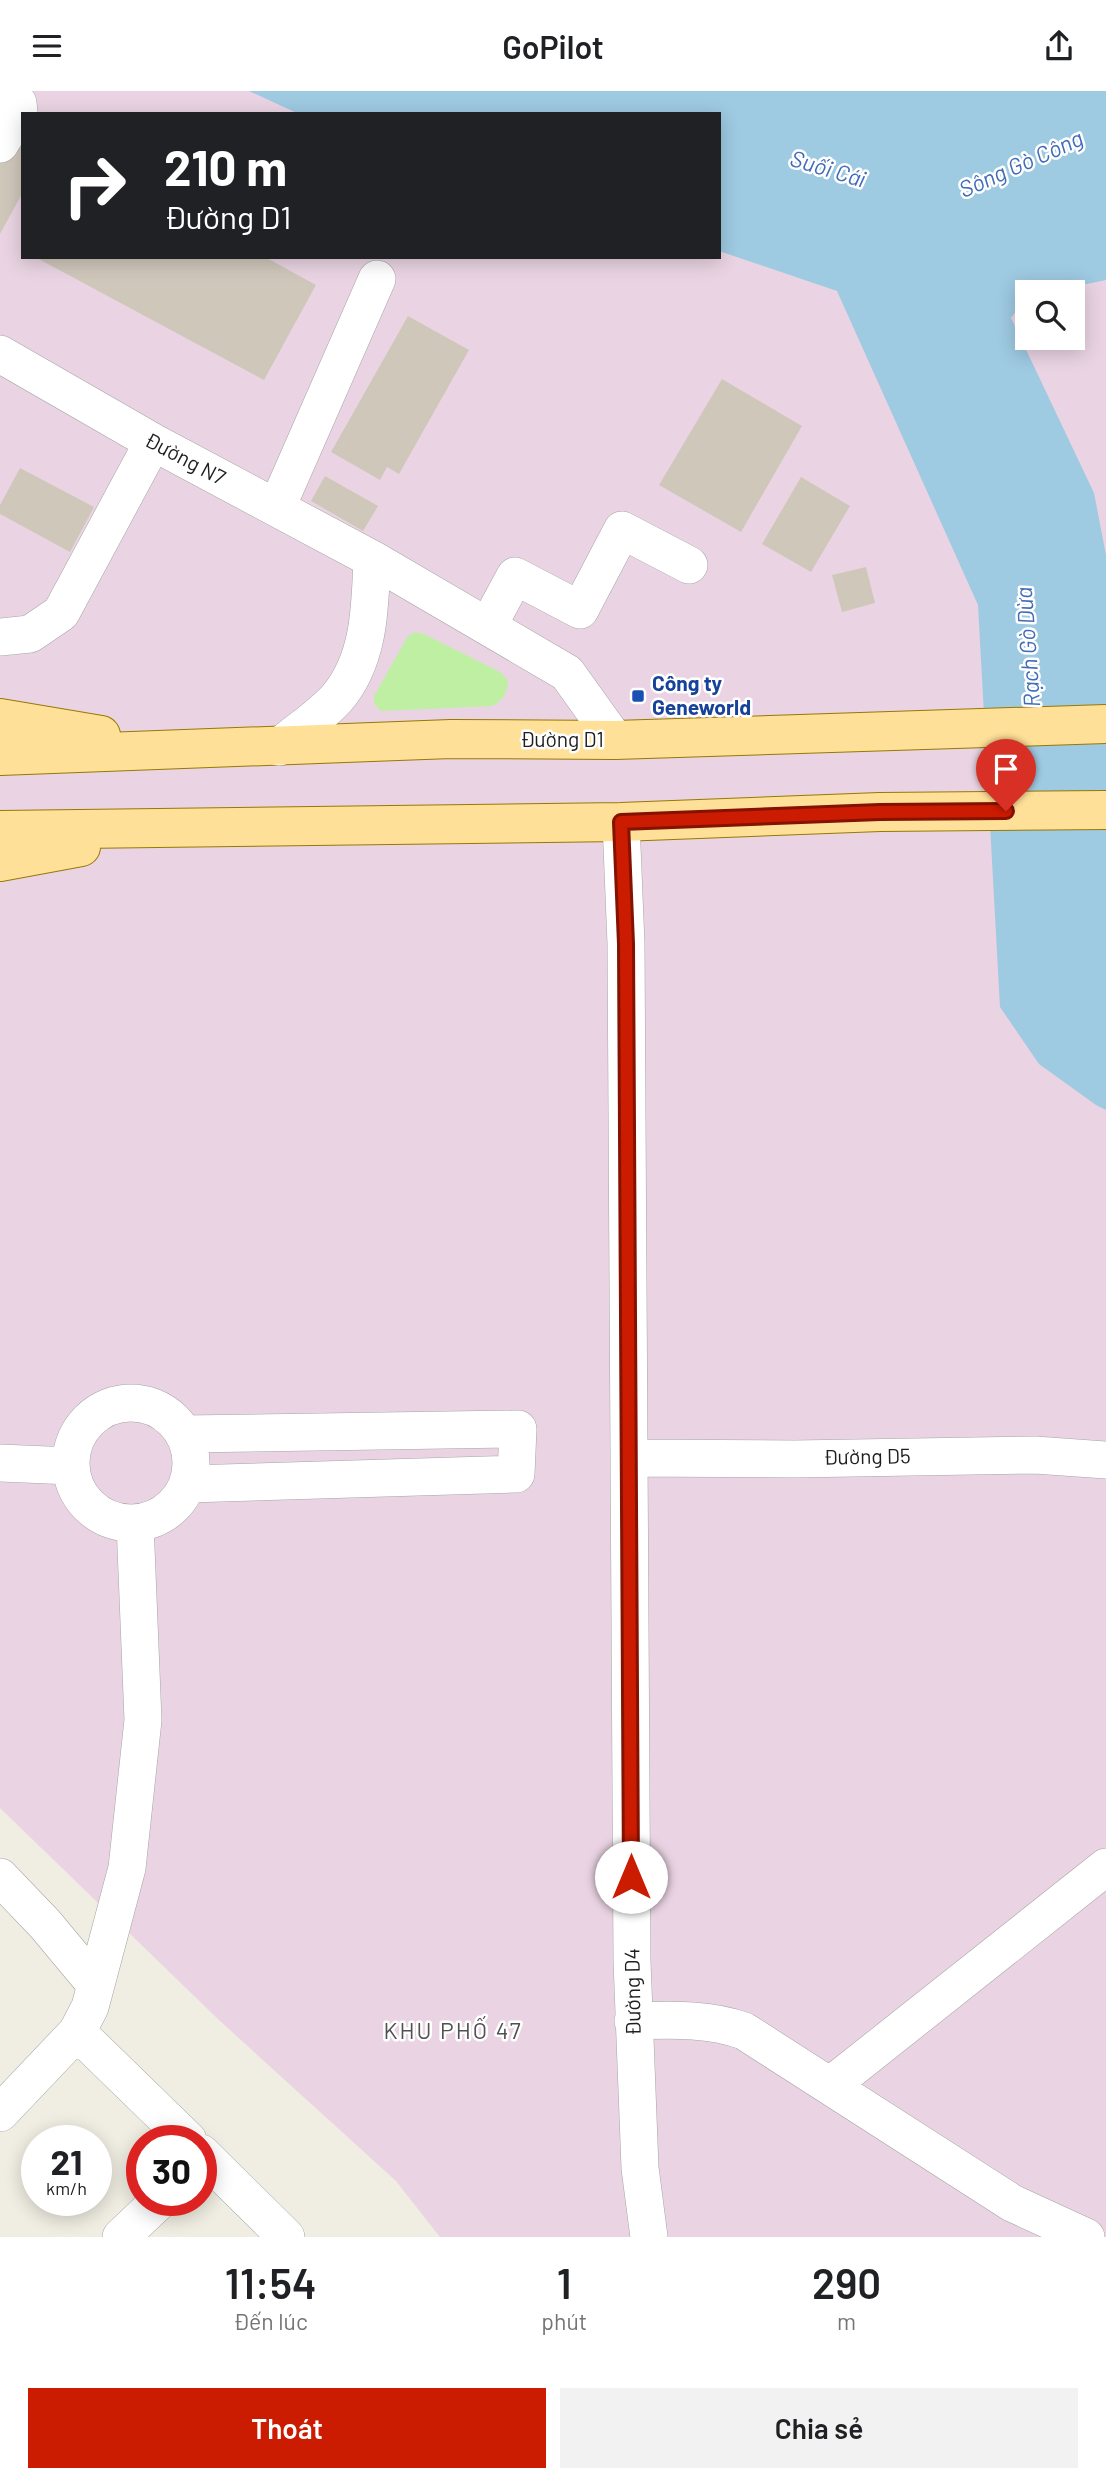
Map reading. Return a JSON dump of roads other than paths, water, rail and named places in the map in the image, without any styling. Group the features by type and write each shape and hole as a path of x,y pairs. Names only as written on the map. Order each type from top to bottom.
{"main road":[{"path":"0,718 179,748"},
{"name":"Đường D1","path":"9,755 450,739 615,740 1106,725"},
{"path":"881,825 1106,810"},
{"path":"13,830 621,822 799,815 881,825 1106,835"},
{"path":"0,862 185,828"}],"street":[{"path":"0,144 19,112 18,103 5,91"},
{"path":"277,507 377,279"},
{"name":"Đường N7","path":"0,354 153,442 372,559 567,673 615,740"},
{"path":"0,637 30,633 61,613 153,442"},
{"path":"488,626 515,576 580,610 622,530 689,565"},
{"path":"279,747 337,698 360,660 369,614 372,559"},
{"name":"Đường D4","path":"621,822 626,958 633,2021 640,2168 649,2237"},
{"path":"126,1402 144,1403 160,1409 174,1419 184,1434 191,1458 188,1484 179,1499 167,1511 152,1520 135,1523 110,1520 88,1506 78,1492 71,1476 74,1442 82,1427 94,1414 126,1402"},
{"path":"184,1434 518,1429 516,1474 188,1484"},
{"name":"Đường D5","path":"629,1458 795,1459 1035,1455 1106,1459"},
{"path":"0,1463 71,1466"},
{"path":"0,2113 77,2032 90,2007 127,1868 143,1720 135,1523"},
{"path":"831,2085 1106,1867"},
{"path":"0,1877 45,1924 95,1984"},
{"path":"633,2021 707,2021 744,2031 1012,2203 1086,2237"},
{"path":"77,2032 171,2125"},
{"path":"217,2170 286,2237"},
{"path":"121,2237 143,2216"}],"water":[{"path":"249,91 1106,91 1106,280 1085,284 1085,280 1015,280 1015,313 1011,318 1015,326 1015,350 1026,350 1094,493 1106,555 1106,1110 1039,1064 1000,1007 978,605 837,291 721,252 721,112 295,112"}],"place":[{"name":"Công ty Geneworld","path":"638,696"}],"district":[{"name":"KHU PHỐ 47","path":"453,2031"}],"water label":[{"name":"Sông Gò Công","path":"1021,164"},
{"name":"Suối Cái","path":"828,169"},
{"name":"Rạch Gò Dừa","path":"1028,647"}]}
